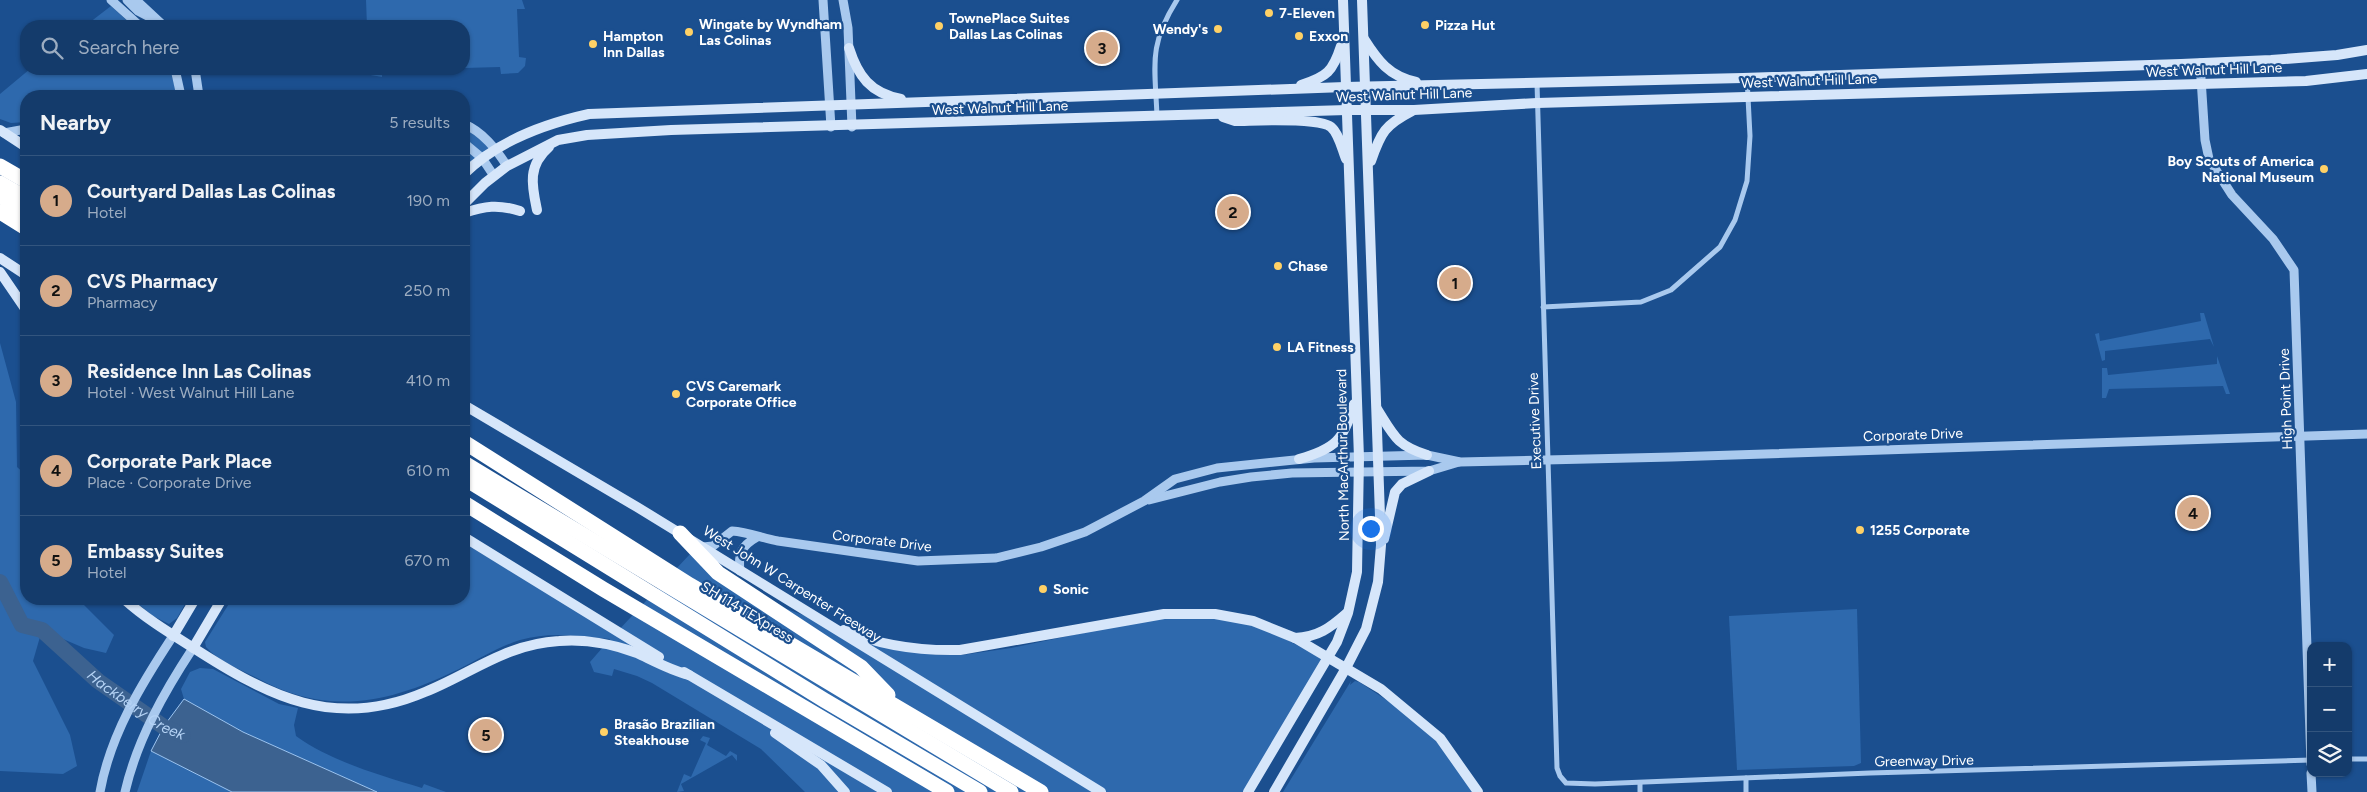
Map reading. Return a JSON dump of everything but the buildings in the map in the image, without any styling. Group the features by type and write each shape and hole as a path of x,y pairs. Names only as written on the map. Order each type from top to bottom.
{"highway":[{"path":"0,166 20,178"},
{"path":"0,183 20,195"},
{"path":"0,196 20,208"},
{"path":"0,212 20,224"},
{"path":"470,446 690,585 1041,792"},
{"path":"470,455 494,462"},
{"name":"SH 114 TEXpress","path":"470,467 1011,792"},
{"path":"470,482 824,700 980,792"},
{"path":"470,507 657,621 947,792"},
{"path":"680,533 718,573 861,667 897,706"},
{"path":"657,621 824,700"}],"main road":[{"name":"North MacArthur Boulevard","path":"1248,792 1328,658 1348,613 1357,572 1359,458 1343,0"},
{"path":"1274,792 1356,651 1373,608 1378,582 1381,545 1379,457 1362,0"},
{"path":"1363,37 1379,63 1389,72 1404,80 1429,86"},
{"path":"1288,89 1324,76 1336,62 1344,38"},
{"path":"849,48 856,68 866,82 880,92 898,99 916,102"},
{"name":"West Walnut Hill Lane","path":"470,169 496,149 540,128 589,114 1346,87 1747,78 2200,63 2331,56 2367,50"},
{"name":"West Walnut Hill Lane","path":"470,198 507,166 565,138 644,131 852,127 1347,110 1414,110 1537,103 2306,81 2367,74"},
{"path":"1369,166 1383,130 1391,122 1414,110"},
{"path":"1217,115 1235,122 1317,122 1330,127 1340,143 1349,168"},
{"path":"2,131 20,143"},
{"path":"537,210 531,183 534,171 546,150 555,142"},
{"path":"470,211 485,206 503,206 520,210"},
{"path":"0,258 20,270"},
{"path":"0,272 20,301"},
{"path":"1299,459 1319,454 1341,438 1357,393"},
{"path":"1377,408 1398,442 1408,449 1427,455"},
{"name":"West John W Carpenter Freeway","path":"470,410 680,533 810,615 1101,792"},
{"path":"1381,545 1387,532 1391,500 1395,492 1402,484 1429,471"},
{"path":"470,541 689,676 718,691 887,792"},
{"path":"131,605 148,620 173,636 270,693 298,703 326,707 369,708 405,699 425,692 503,653 525,646 559,640 583,641 617,647 689,676"},
{"path":"173,636 191,605"},
{"path":"193,648 218,605"},
{"path":"810,615 862,638 932,651 960,650 1134,618 1188,612 1215,614 1253,621 1295,638 1381,689 1440,738 1478,792"},
{"path":"1295,638 1310,637 1322,633 1348,613"},
{"path":"718,691 737,710 821,765 845,792"}],"street":[{"path":"112,0 134,20"},
{"path":"126,0 138,11 155,20"},
{"path":"136,0 158,20"},
{"path":"822,0 831,127"},
{"path":"843,0 849,48 852,127"},
{"path":"1157,116 1156,44 1164,20 1177,0"},
{"name":"High Point Drive","path":"2200,63 2205,140 2214,171 2232,195 2273,239 2294,270 2310,732"},
{"path":"176,75 180,90"},
{"path":"196,75 198,90"},
{"path":"1543,307 1641,302 1671,290 1720,247 1735,220 1747,181 1750,136 1747,78"},
{"name":"Executive Drive","path":"1536,83 1557,758"},
{"path":"470,127 477,131 496,149 507,166"},
{"path":"2,131 20,130"},
{"path":"470,148 482,158 494,176"},
{"name":"Corporate Drive","path":"1144,501 1220,482 1292,473 1429,471 1460,462 1547,458 1672,457 2367,434"},
{"name":"Corporate Drive","path":"703,548 714,546 732,532 746,532 757,538 918,561 970,561 996,558 1041,547 1085,532 1144,501 1176,479 1218,468 1299,459 1427,455 1460,462"},
{"path":"1218,468 1220,482"},
{"path":"740,571 738,558 741,550 747,543 757,538"},
{"path":"100,792 112,749 132,704 155,662 173,636"},
{"path":"125,792 140,744 176,674 193,648"},
{"name":"Greenway Drive","path":"1557,758 1560,776 1566,783 1640,783 1746,778 2307,762"},
{"path":"2352,759 2367,758"},
{"path":"2311,777 2312,792"},
{"path":"1746,778 1746,792"},
{"path":"1640,783 1640,792"}],"shaded area":[{"path":"366,0 522,0 525,9 517,9 519,57 526,58 525,66 518,73 501,74 500,67 470,68 470,20 367,20"},
{"path":"111,6 126,20 93,20"},
{"path":"23,75 172,75 175,90 20,90 20,122 11,123 0,119 0,94"},
{"path":"470,132 493,148 470,165"},
{"path":"2200,313 2204,313 2214,347 2210,339 2105,351 2105,360 2102,361 2095,334 2099,333 2100,341 2201,321"},
{"path":"0,343 16,402 17,467 20,470 20,605 84,605 114,635 106,653 84,648 42,630 33,661 70,735 77,766 63,774 0,771"},
{"path":"2217,356 2230,394 2226,394 2223,386 2109,389 2106,398 2102,398 2102,368 2107,368 2108,375 2217,364"},
{"path":"470,547 615,634 691,553 787,609 889,647 936,655 962,655 1011,648 1168,615 1216,616 1252,622 1324,659 1243,792 805,792 761,749 652,683 614,669 612,676 594,672 590,662 610,639 554,635 531,637 496,650 433,681 383,697 359,701 309,698 283,690 217,657 206,647 205,642 228,605 470,605"},
{"path":"139,605 185,605 177,618 169,624 153,616"},
{"path":"1857,609 1861,763 1854,766 1737,770 1729,616"},
{"path":"200,668 213,669 279,704 298,708 294,725 296,736 325,753 357,767 390,778 422,788 424,784 446,792 377,792 243,732 184,699 181,689 190,672"},
{"path":"1351,681 1350,685 1355,681 1359,682 1403,712 1433,737 1473,792 1283,792"},
{"path":"184,699 243,732 377,792 232,792 151,751 164,726"},
{"path":"703,736 710,738 707,745 726,756 730,751 737,755 737,761 732,755 681,784 684,791 677,792 684,774 691,777 706,743 700,740"},
{"path":"151,751 232,792 137,792"}],"waterway":[{"name":"Hackberry Creek","path":"0,582 22,625 42,630 98,681 164,727 183,735"}],"place":[{"name":"7-Eleven","path":"1269,13"},
{"name":"Pizza Hut","path":"1425,25"},
{"name":"TownePlace Suites Dallas Las Colinas","path":"939,26"},
{"name":"Wendy's","path":"1218,29"},
{"name":"Wingate by Wyndham Las Colinas","path":"689,32"},
{"name":"Exxon","path":"1299,36"},
{"name":"Hampton Inn Dallas","path":"593,44"},
{"name":"Residence Inn Las Colinas","path":"1102,48"},
{"name":"Boy Scouts of America National Museum","path":"2324,169"},
{"name":"CVS Pharmacy","path":"1233,212"},
{"name":"Chase","path":"1278,266"},
{"name":"Courtyard Dallas Las Colinas","path":"1455,283"},
{"name":"LA Fitness","path":"1277,347"},
{"name":"CVS Caremark Corporate Office","path":"676,394"},
{"name":"Corporate Park Place","path":"2193,513"},
{"name":"1255 Corporate","path":"1860,530"},
{"name":"Sonic","path":"1043,589"},
{"name":"Brasão Brazilian Steakhouse","path":"604,732"},
{"name":"Embassy Suites","path":"486,735"}]}
